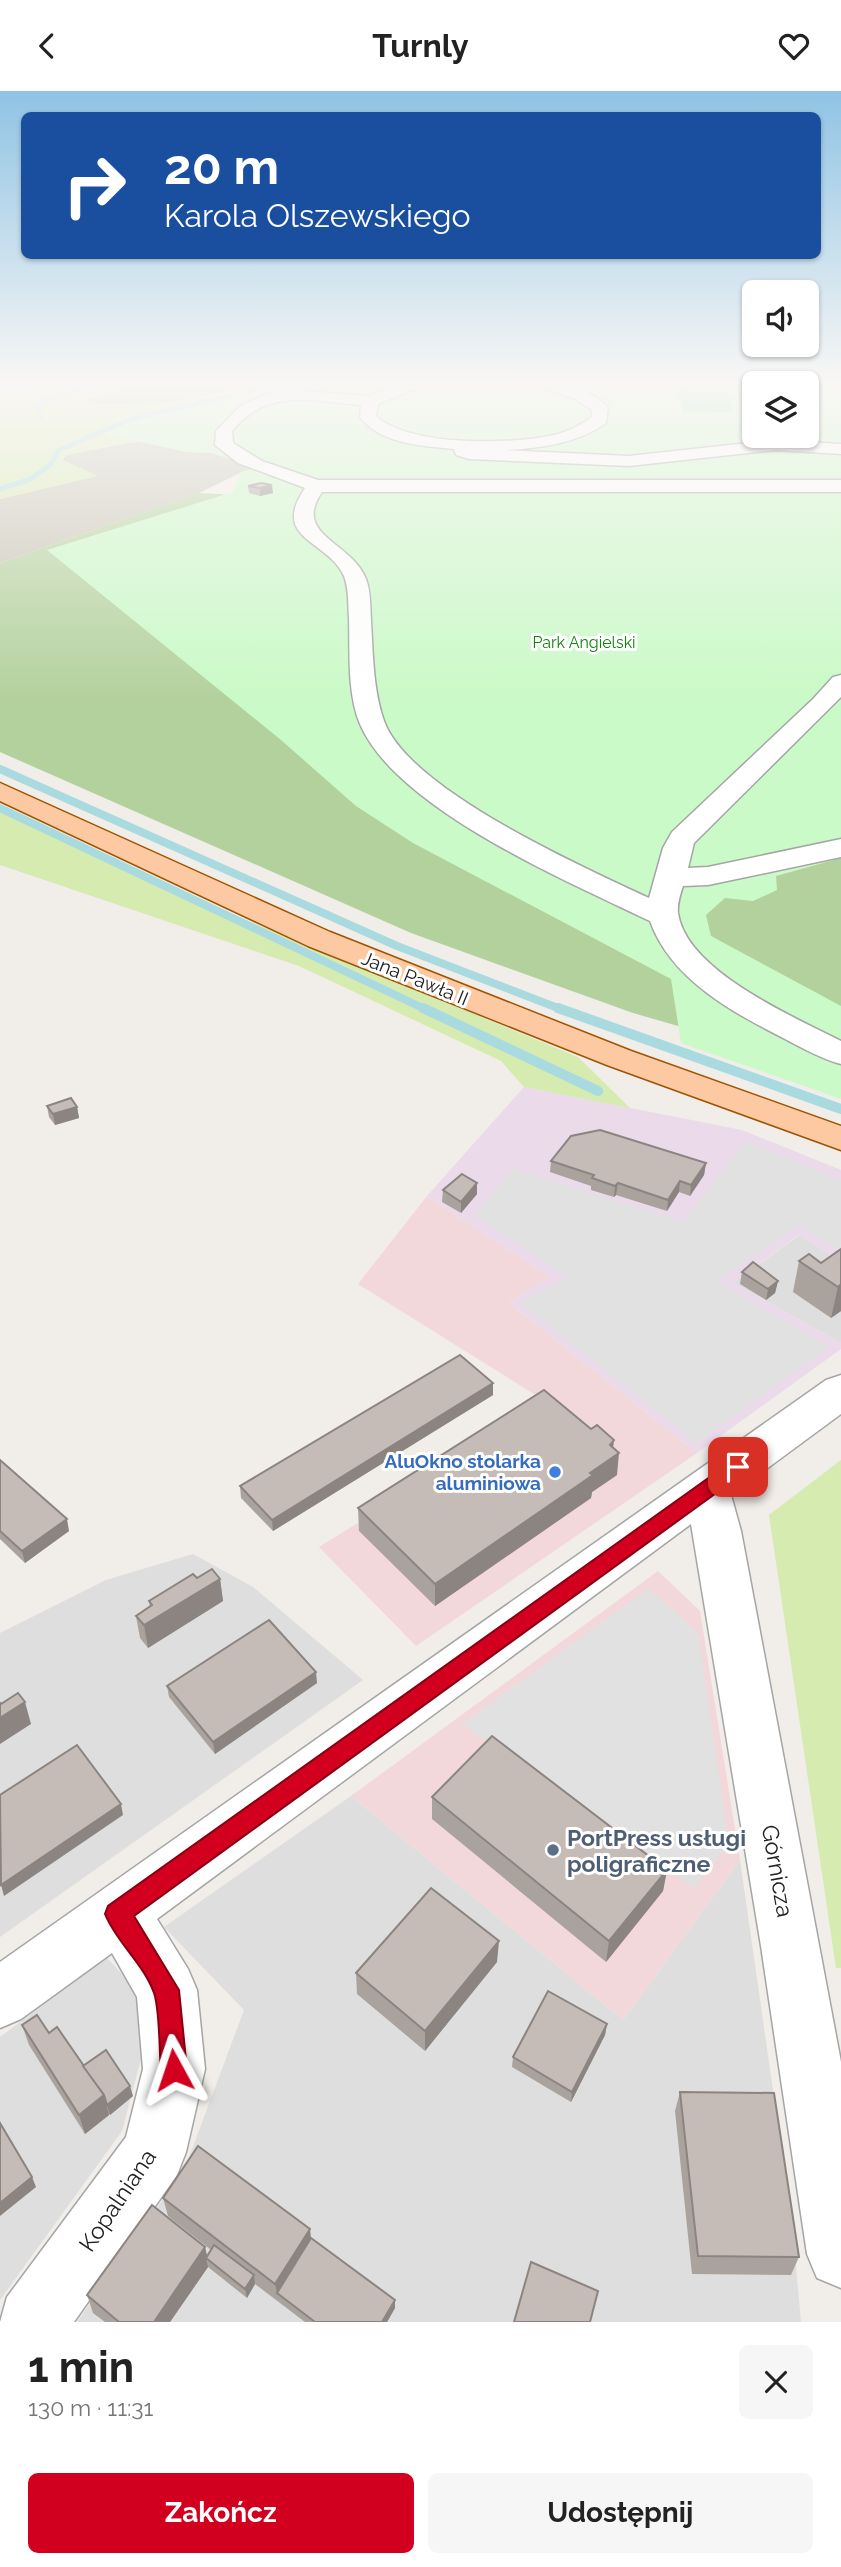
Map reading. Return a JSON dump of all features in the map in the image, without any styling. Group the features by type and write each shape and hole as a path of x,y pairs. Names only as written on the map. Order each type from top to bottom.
{"main road":[{"name":"Jana Pawła II","path":"0,791 331,944 606,1053 841,1139"}],"street":[{"path":"314,489 301,508 301,517 314,537 347,564 356,580 363,686 373,727 387,749 407,772 444,801 587,880 663,916"},
{"path":"841,683 682,838 675,848 671,879 663,899 663,916 670,935 700,972 728,992 841,1054"},
{"path":"671,879 708,876 841,848"},
{"path":"0,1998 841,1391"},
{"name":"Górnicza","path":"706,1490 717,1531 789,1932 841,2253"},
{"name":"Kopalniana","path":"32,2322 154,2152 174,2070 167,1990 132,1932 117,1914"}],"shaded area":[{"path":"41,489 207,489 0,563 0,499"},
{"path":"524,1087 742,1130 841,1170 841,1263 799,1235 733,1283 841,1343 841,1349 697,1453 509,1303 550,1277 427,1196"},
{"path":"746,1142 841,1181 841,1252 799,1226 716,1282 829,1347 697,1443 521,1304 566,1277 476,1215 513,1169 683,1222"},
{"path":"427,1196 550,1277 509,1303 697,1453 416,1646 319,1547 550,1404 358,1284"},
{"path":"800,1235 841,1263 841,1343 733,1283"},
{"path":"193,1554 253,1587 363,1680 0,1937 0,1633 106,1580"},
{"path":"658,1571 700,1611 740,1860 623,2020 351,1796"},
{"path":"649,1588 698,1633 729,1844 694,1888 462,1724"},
{"path":"351,1796 623,2020 740,1860 792,2223 801,2322 77,2322 185,2168 244,2010 164,1927"},
{"path":"107,1958 136,1989 143,2051 122,2131 0,2300 0,2037"}],"green space":[{"path":"0,489 42,489 0,499"},
{"name":"Park Angielski","path":"234,489 841,489 841,858 776,876 777,890 753,901 725,898 706,915 711,936 841,1006 841,1099 681,1043 671,979 413,843 356,806 281,740 47,550 233,492"},
{"name":"Park Angielski","path":"199,493 841,499 841,1073 633,1013 411,933 0,752 0,563"},
{"path":"0,804 244,919 578,1057 630,1108 524,1087 501,1061 299,966 0,865"},
{"path":"841,1460 841,1968 836,1968 769,1515"}],"building":[{"path":"71,1098 77,1107 53,1114 47,1106"},
{"path":"600,1130 706,1163 691,1185 680,1181 668,1200 618,1183 615,1186 592,1178 594,1175 551,1161 571,1136"},
{"path":"462,1174 477,1183 461,1202 443,1190"},
{"path":"841,1249 841,1284 838,1287 799,1261 809,1254 821,1263"},
{"path":"753,1262 778,1281 768,1289 742,1272"},
{"path":"460,1355 493,1383 272,1520 240,1486"},
{"path":"544,1390 591,1429 597,1425 614,1440 610,1445 619,1453 590,1473 593,1475 435,1584 358,1508"},
{"path":"0,1460 67,1519 22,1551 0,1531"},
{"path":"212,1569 220,1579 144,1625 136,1616 152,1605 149,1601 193,1574 197,1578"},
{"path":"269,1620 316,1672 213,1742 167,1686"},
{"path":"18,1693 25,1702 0,1718 0,1703"},
{"path":"492,1736 667,1870 609,1941 432,1797"},
{"path":"77,1745 121,1804 1,1885 0,1795"},
{"path":"431,1888 499,1941 425,2031 356,1973"},
{"path":"548,1991 607,2024 572,2092 513,2057"},
{"path":"37,2015 49,2033 57,2027 104,2095 79,2115 22,2025"},
{"path":"106,2050 130,2086 107,2105 104,2095 83,2066"},
{"path":"680,2092 774,2093 799,2257 698,2256"},
{"path":"0,2123 32,2177 0,2203"},
{"path":"198,2146 310,2229 275,2284 163,2198"},
{"path":"152,2205 205,2247 154,2322 119,2322 87,2295"},
{"path":"311,2238 395,2300 382,2322 315,2322 277,2293"},
{"path":"214,2245 254,2275 245,2289 206,2258"},
{"path":"531,2262 598,2291 590,2322 514,2322"}],"waterway":[{"path":"0,769 397,946 563,1010"},
{"path":"0,808 427,1010"},
{"path":"423,1008 598,1091"},
{"path":"558,1008 841,1109"}],"place":[{"name":"AluOkno stolarka aluminiowa","path":"555,1472"},
{"name":"PortPress usługi poligraficzne","path":"553,1850"}],"route":[{"path":"174,2070 167,1990 132,1932 117,1914 738,1467"}]}
